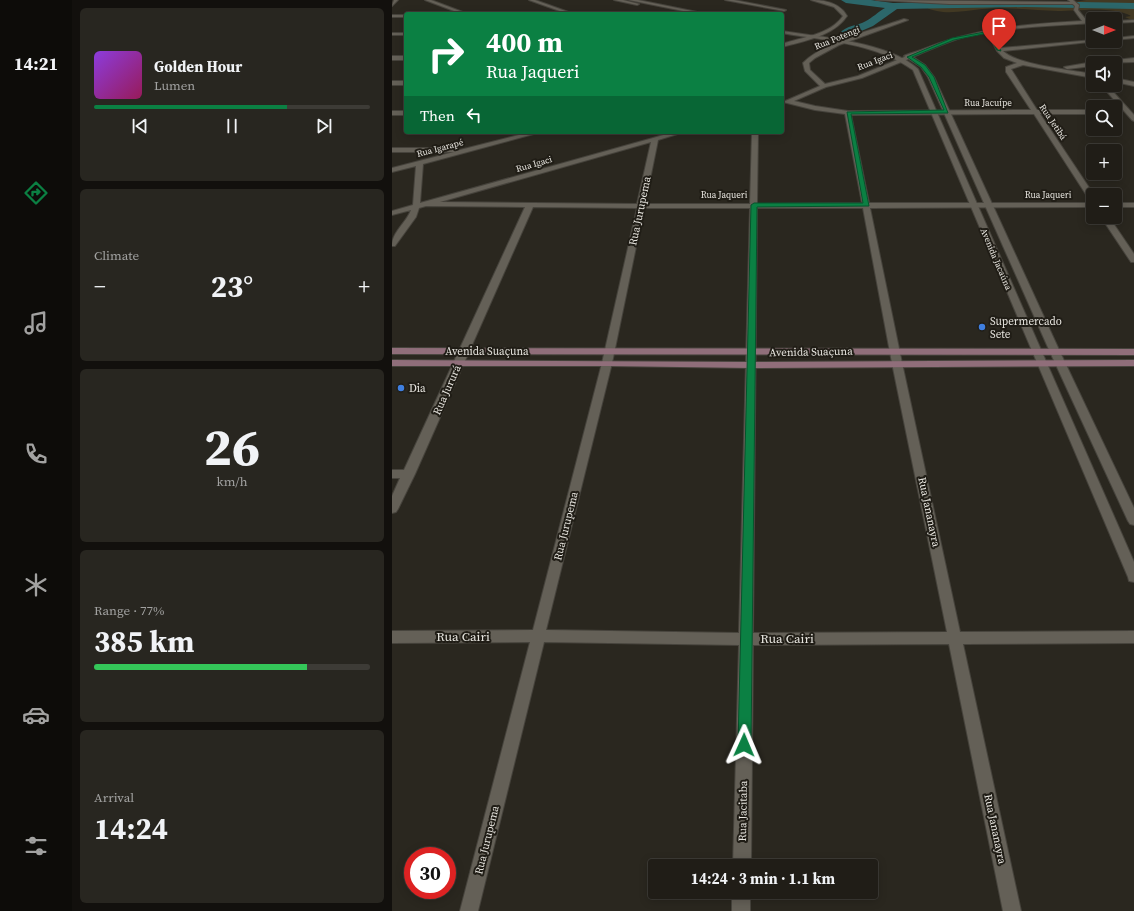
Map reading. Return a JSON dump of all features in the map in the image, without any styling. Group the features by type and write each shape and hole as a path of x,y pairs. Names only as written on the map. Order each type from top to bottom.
{"main road":[{"name":"Avenida Suaçuna","path":"392,351 464,351 608,357 1038,357 1061,363 1134,364"},
{"name":"Avenida Suaçuna","path":"1038,357 1055,352 1134,352"},
{"name":"Avenida Suaçuna","path":"392,363 459,363 608,357"}],"street":[{"path":"392,5 396,0"},
{"path":"427,0 460,12"},
{"path":"531,0 566,12"},
{"path":"616,0 677,12"},
{"path":"631,0 691,12"},
{"path":"728,0 783,10"},
{"path":"784,45 816,35 839,24 845,16 844,12 838,8 813,0"},
{"path":"878,0 949,2 1040,1 1073,3 1076,10 1086,22"},
{"path":"392,16 404,16"},
{"name":"Rua Potengi","path":"824,86 807,70 806,63 815,55 906,20"},
{"path":"1122,22 1134,21"},
{"name":"Rua Igaci","path":"784,102 824,86 860,77 953,38 1037,24 1086,22"},
{"name":"Avenida Jacaúna","path":"784,28 873,46 909,57 923,66 931,77 1055,352 1134,521"},
{"name":"Avenida Jacaúna","path":"784,32 843,43 885,53 902,60 915,70 1134,577"},
{"path":"990,32 999,50 1006,57 1024,63 1086,74"},
{"path":"392,34 404,34"},
{"path":"1122,38 1134,37"},
{"path":"999,50 1086,42"},
{"path":"392,58 404,58"},
{"path":"1122,61 1134,60"},
{"name":"Rua Jetibá","path":"1024,63 1013,65 1008,68 1009,72 1033,112 1086,189"},
{"path":"1056,68 1086,65"},
{"path":"1122,81 1134,84"},
{"path":"392,83 404,83"},
{"path":"1109,92 1124,112 1134,119"},
{"name":"Rua Jacuípe","path":"789,101 815,108 848,113 1086,112"},
{"path":"392,113 404,113"},
{"name":"Rua Jananayra","path":"848,113 896,358 956,637 1012,911"},
{"name":"Rua Igarapé","path":"392,170 530,134"},
{"name":"Rua Igaci","path":"392,213 674,134"},
{"name":"Rua Jacitaba","path":"742,859 755,134"},
{"name":"Rua Jurupema","path":"469,911 608,357 655,139"},
{"path":"392,150 469,150"},
{"path":"392,244 412,217 416,207 420,163"},
{"name":"Rua Jaqueri","path":"427,204 640,206 1086,205"},
{"name":"Rua Jururá","path":"392,509 530,205"},
{"path":"1122,205 1134,205"},
{"path":"1110,224 1134,260"},
{"path":"392,474 409,474"},
{"name":"Rua Cairi","path":"392,637 539,636 746,639 1134,637"},
{"path":"741,899 741,911"}],"shaded area":[{"path":"1086,0 1134,0 1134,21 1125,17 1131,16 1122,12 1106,10 1058,11 1001,8 946,12 932,10 925,7 1064,4"}],"waterway":[{"path":"846,0 895,6"},
{"path":"895,6 1025,4 1134,6"},
{"path":"845,34 851,30 869,24 895,6"}],"place":[{"name":"Supermercado Sete","path":"982,327"},
{"name":"Dia","path":"401,388"}],"route":[{"path":"744,745 754,205 867,205 848,113 947,112 931,77 923,66 909,57 953,38 990,32 999,50"}]}
